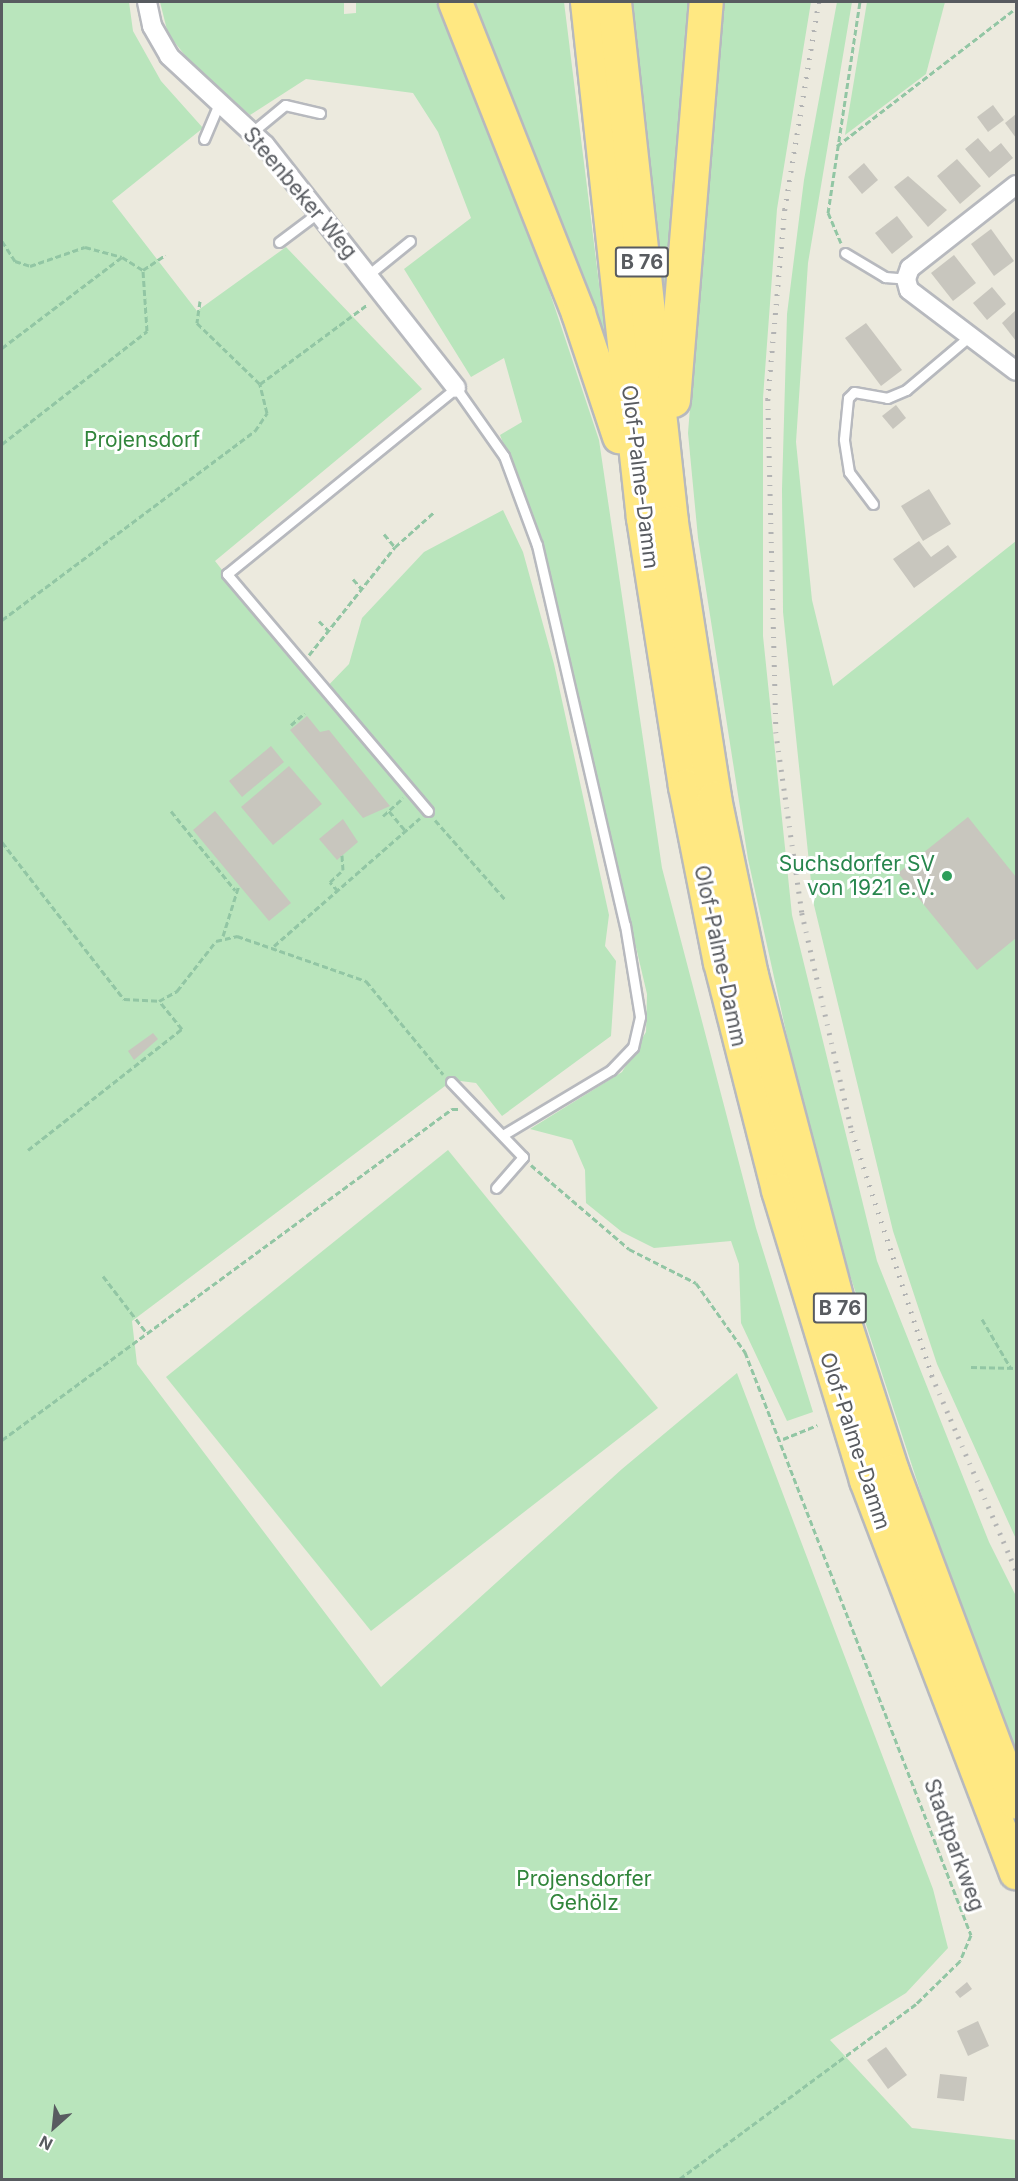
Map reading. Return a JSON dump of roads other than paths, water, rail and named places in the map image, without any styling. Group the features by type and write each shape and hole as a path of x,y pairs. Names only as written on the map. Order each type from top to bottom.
{"highway":[{"path":"455,2 657,520"},
{"name":"Olof-Palme-Damm","path":"587,2 704,882 778,1190 904,1587 1017,1872"},
{"name":"Olof-Palme-Damm","path":"614,2 657,520 716,809 796,1154 892,1471 1017,1802"},
{"path":"657,520 673,382 706,2"}],"street":[{"name":"Steenbeker Weg","path":"147,2 154,32 169,56 251,133 319,212 456,388"},
{"path":"1017,185 910,268 906,279 909,290 1017,371"}],"lane":[{"path":"204,139 219,104"},
{"path":"251,133 285,105 320,113"},
{"path":"279,242 319,212"},
{"path":"368,275 410,241"},
{"path":"845,254 885,277 906,279"},
{"path":"873,504 849,472 844,439 848,398 854,392 887,398 906,390 971,335"},
{"path":"428,812 227,574 456,388 504,456 537,545 625,925 640,1017 633,1047 611,1070 503,1135"},
{"path":"451,1082 523,1158 495,1188"}],"railway":[{"path":"819,2 785,209 768,399 776,732 802,913 852,1131 932,1376 1016,1570"}],"place":[{"name":"Suchsdorfer SV von 1921 e.V.","path":"947,876"}],"park label":[{"name":"Projensdorf","path":"142,440"},
{"name":"Projensdorfer Gehölz","path":"584,1891"}]}
